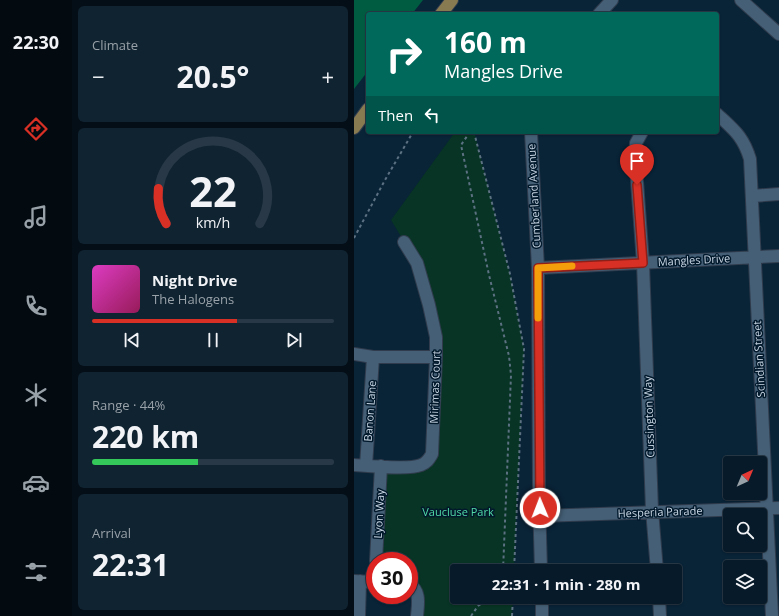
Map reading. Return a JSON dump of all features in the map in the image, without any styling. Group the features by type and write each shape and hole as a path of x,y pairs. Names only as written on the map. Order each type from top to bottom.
{"main road":[{"path":"443,12 452,0"},
{"path":"354,128 366,112"}],"street":[{"path":"602,12 612,0"},
{"path":"741,0 779,34"},
{"name":"Scindian Street","path":"719,116 735,130 746,145 750,159 772,616"},
{"name":"Cumberland Avenue","path":"531,134 538,268 541,564"},
{"name":"Cussington Way","path":"641,134 636,143 635,154 643,263 652,513 656,564"},
{"path":"752,196 779,194"},
{"name":"Mirimas Court","path":"354,465 411,468 428,461 432,454 436,337 417,263 404,242"},
{"name":"Mangles Drive","path":"538,268 779,256"},
{"path":"354,354 373,357 436,357"},
{"name":"Banon Lane","path":"366,466 373,357"},
{"name":"Lyon Way","path":"376,552 381,466"},
{"name":"Hesperia Parade","path":"767,508 779,508"},
{"name":"Hesperia Parade","path":"540,516 723,510"},
{"path":"357,581 359,616"},
{"path":"417,616 418,604"},
{"path":"542,604 542,616"},
{"path":"659,604 660,616"}],"path":[{"path":"354,238 412,134"},
{"path":"469,134 461,145 489,275 509,356 511,375 503,564"},
{"path":"475,134 510,274 524,349 514,564"},
{"path":"471,616 481,604"},
{"path":"512,616 513,604"}],"green space":[{"path":"354,0 423,0 414,12 366,12 366,74 354,89"},
{"name":"Vaucluse Park","path":"454,134 475,134 510,274 524,349 514,564 450,564 450,604 513,604 512,616 417,616 414,604 418,604 418,552 376,552 381,466 428,461 436,357 417,263 391,220"}],"slow traffic":[{"path":"538,318 538,268 572,266"}],"route":[{"path":"540,508 538,268 643,263 637,185"}]}
